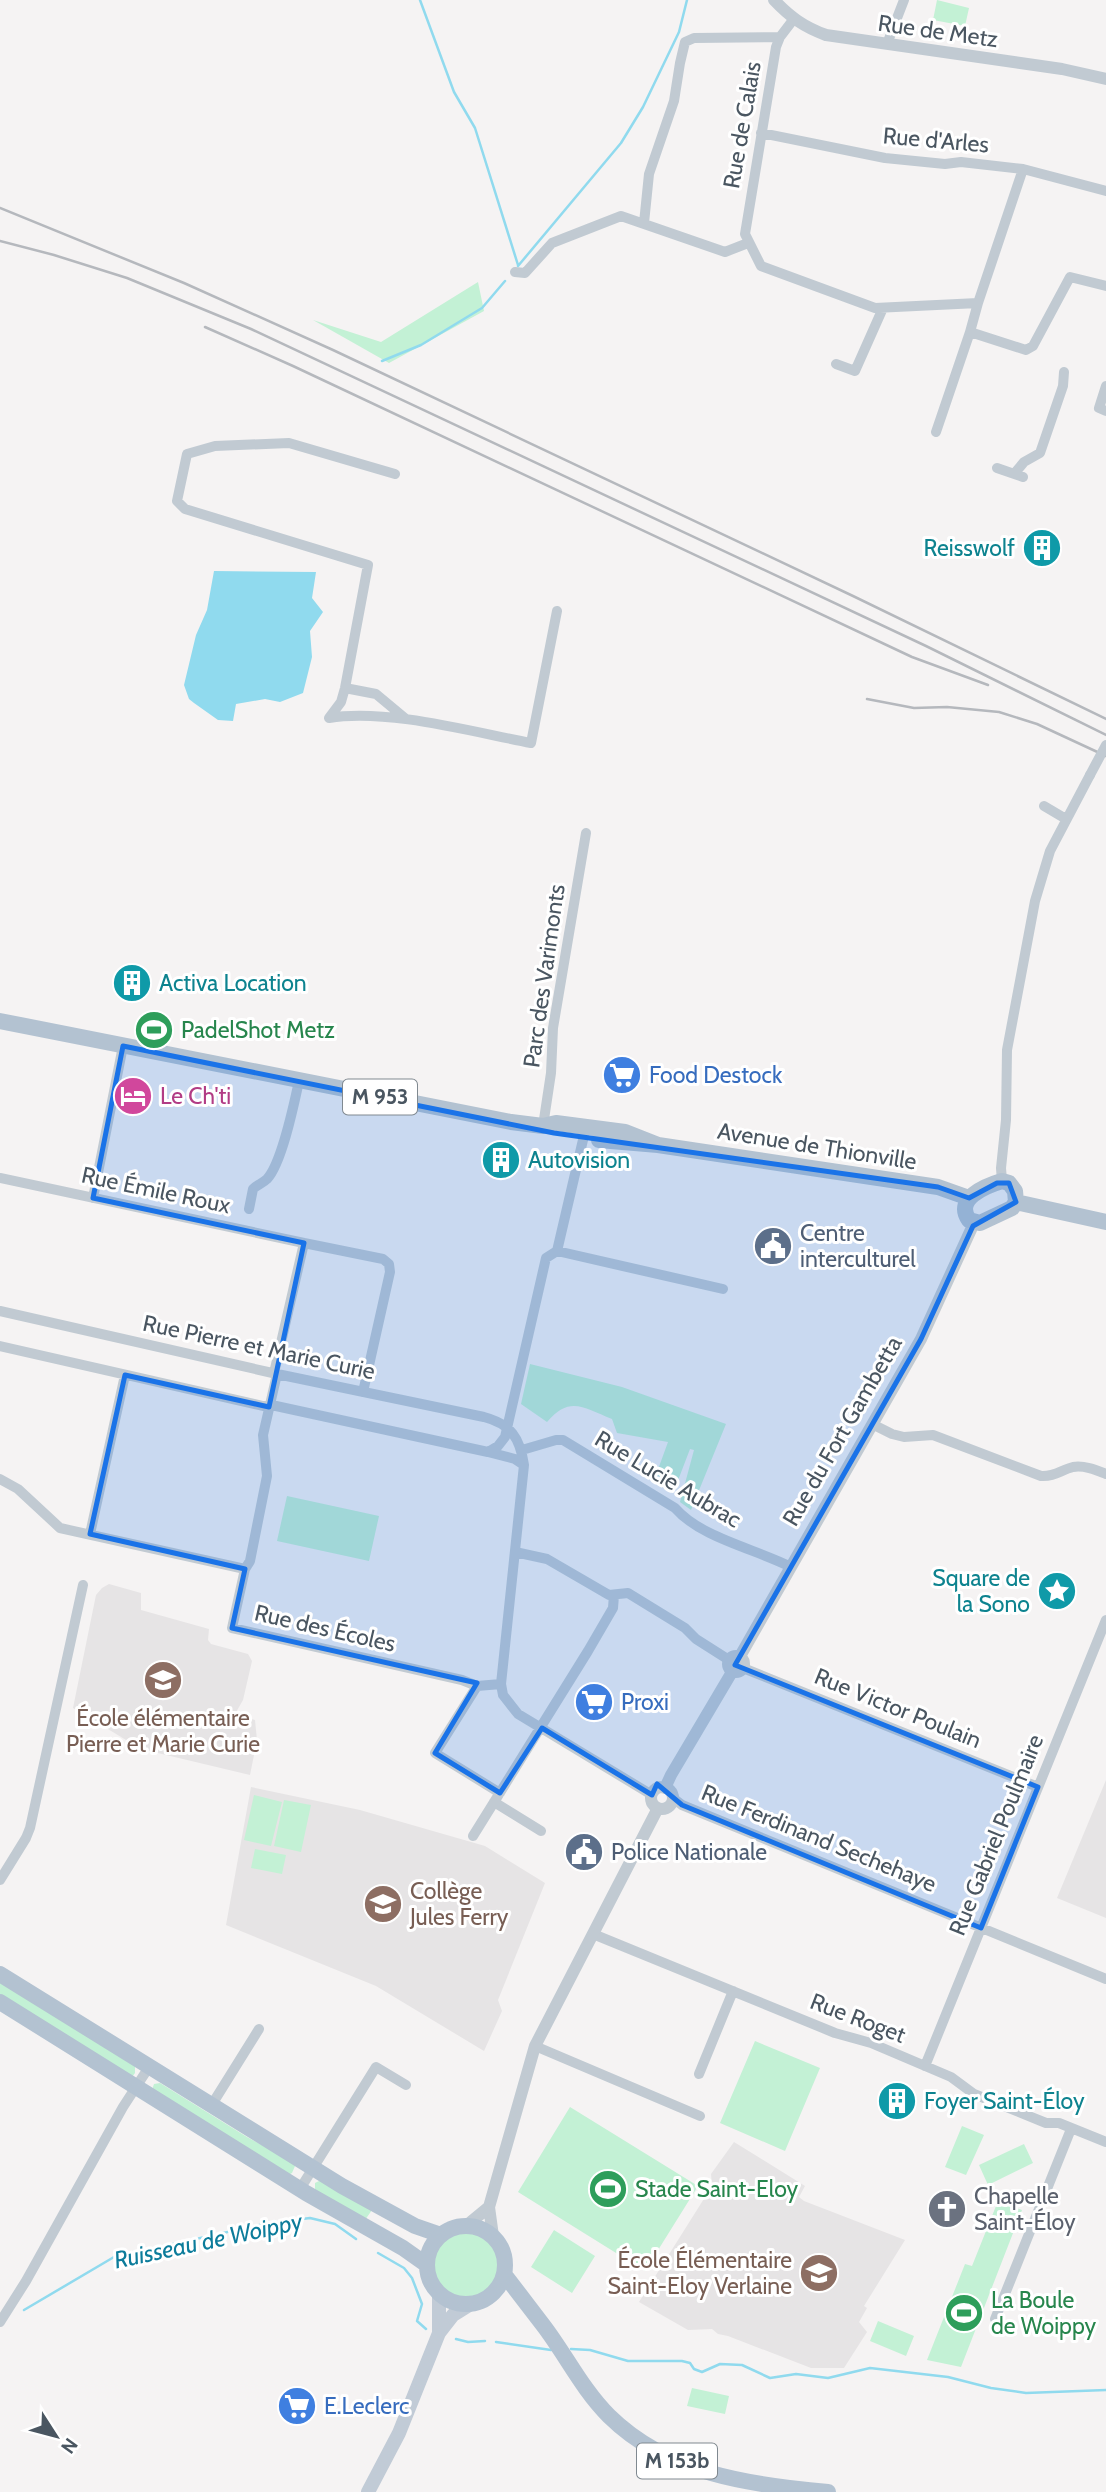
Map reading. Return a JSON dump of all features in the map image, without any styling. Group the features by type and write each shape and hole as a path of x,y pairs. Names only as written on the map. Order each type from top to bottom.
{"main road":[{"name":"Avenue de Thionville","path":"0,1021 511,1122 543,1126 556,1123 584,1132 625,1132 658,1145 938,1187 969,1198"},
{"path":"1002,1181 1009,1183 1015,1191 1016,1202 1012,1208 980,1223 974,1223 964,1213 964,1204 969,1198 1002,1181"},
{"path":"1016,1202 1106,1222"},
{"path":"0,1974 313,2168 415,2226 441,2235"},
{"path":"0,2003 427,2265"},
{"path":"368,2492 399,2433 439,2333 453,2315 496,2291 504,2274 503,2253 493,2236 466,2226 453,2228 441,2235 433,2244 427,2265 430,2281 439,2294 447,2300 469,2305"},
{"name":"M 153b","path":"504,2274 590,2394 610,2417 633,2436 676,2460 722,2478 774,2487 828,2492"},
{"path":"439,2294 439,2333"},
{"path":"489,2297 506,2299 528,2308"}],"street":[{"name":"Rue de Metz","path":"774,0 793,20 826,35 1062,69 1106,79"},
{"path":"887,44 904,0"},
{"name":"Rue de Calais","path":"748,243 745,234 776,47 793,20"},
{"path":"644,223 649,174 674,101 685,42 694,38 780,37"},
{"name":"Rue d'Arles","path":"761,133 885,158 1023,169 1106,191"},
{"path":"936,432 1023,169"},
{"path":"515,272 525,273 552,243 621,216 725,252 748,243 761,266 875,308 978,303"},
{"path":"970,332 1026,350 1033,346 1070,277 1106,286"},
{"path":"836,365 855,371 883,308"},
{"path":"996,468 1019,475 1024,462 1040,453 1063,386 1064,372"},
{"path":"1102,410 1106,386"},
{"path":"395,474 289,443 215,446 187,454 177,501 185,509 368,565 345,688 341,702 329,718 348,715 408,720 531,743 557,611"},
{"path":"345,688 376,694 408,720"},
{"path":"1002,1181 1010,1023 1035,901 1050,851 1106,746"},
{"path":"1044,806 1066,819"},
{"name":"Parc des Varimonts","path":"543,1126 551,1073 553,1028 586,833"},
{"path":"93,1198 123,1046"},
{"path":"248,1209 253,1189 265,1181 274,1166 290,1120 299,1081"},
{"path":"488,1452 498,1446 508,1427 546,1258 557,1251 584,1132"},
{"name":"Rue Émile Roux","path":"0,1178 383,1259 389,1265 390,1272 363,1392"},
{"name":"Rue du Fort Gambetta","path":"669,1793 736,1664 922,1339 974,1223"},
{"path":"246,1569 250,1561 267,1476 263,1444 275,1374 304,1243"},
{"path":"557,1251 723,1289"},
{"name":"Rue Pierre et Marie Curie","path":"0,1311 275,1374 491,1419 508,1427"},
{"path":"0,1346 488,1452 515,1459 524,1465"},
{"path":"90,1534 125,1375"},
{"path":"872,1424 904,1437 933,1435 1041,1476 1049,1476 1073,1467 1085,1467 1106,1474"},
{"path":"508,1427 522,1450 524,1465 501,1684 503,1695 518,1714 652,1795"},
{"name":"Rue Lucie Aubrac","path":"522,1450 563,1440 675,1508 684,1518 750,1551 764,1553 791,1567"},
{"name":"Rue des Écoles","path":"0,1479 18,1489 60,1528 246,1569 232,1628 462,1680 477,1686 501,1684"},
{"name":"Rue Victor Poulain","path":"515,1552 547,1559 602,1592 614,1595 628,1593 639,1598 736,1664 1038,1787"},
{"path":"0,1880 30,1828 83,1585"},
{"path":"473,1836 542,1728 612,1608 614,1595"},
{"name":"Rue Gabriel Poulmaire","path":"925,2066 1106,1620"},
{"path":"477,1686 435,1753 541,1831"},
{"path":"656,1789 669,1793 668,1807 659,1808 653,1804 652,1795 656,1789"},
{"name":"Rue Ferdinand Sechehaye","path":"669,1793 682,1805 981,1928 1105,1975"},
{"path":"493,2236 489,2207 535,2046 659,1808"},
{"name":"Rue Roget","path":"593,1934 835,2033 871,2043 951,2077 974,2094 1046,2123 1059,2123 1106,2142"},
{"path":"699,2074 733,1991"},
{"path":"211,2106 259,2029"},
{"path":"535,2046 701,2116"},
{"path":"0,2322 26,2281 123,2107 149,2067"},
{"path":"300,2189 376,2067 406,2085"},
{"path":"995,2319 1071,2129"},
{"path":"466,2226 489,2207"}],"highlighted area":[{"path":"123,1046 554,1133 938,1187 969,1198 997,1183 1009,1183 1016,1202 973,1226 921,1339 735,1665 1038,1787 981,1928 682,1805 657,1784 652,1795 542,1728 500,1793 435,1753 477,1683 232,1628 245,1569 90,1534 125,1375 269,1407 304,1243 93,1198"}],"shaded area":[{"name":"École élémentaire Pierre et Marie Curie","path":"109,1584 141,1593 141,1610 209,1629 208,1640 211,1644 248,1654 252,1661 243,1700 235,1714 255,1720 257,1740 250,1775 141,1749 73,1708 96,1595"},
{"path":"1106,1780 1106,1918 1057,1898"},
{"name":"Collège Jules Ferry","path":"251,1787 360,1810 485,1846 545,1883 498,2000 502,2011 484,2051 376,1986 226,1925"},
{"path":"734,2142 805,2186 799,2197 804,2201 905,2240 864,2306 867,2308 859,2322 867,2332 844,2368 811,2368 718,2334 712,2329 688,2330 639,2302 712,2186 711,2174"}],"green space":[{"path":"937,0 969,8 965,26 933,20"},
{"path":"478,282 484,311 389,363 313,320 381,342"},
{"path":"530,1364 622,1387 726,1424 691,1510 680,1502 694,1450 690,1449 677,1483 656,1475 668,1442 617,1433 612,1419 578,1406 563,1409 547,1422 521,1404"},
{"path":"287,1496 379,1516 369,1561 277,1541"},
{"path":"254,1795 282,1802 271,1846 244,1840"},
{"path":"284,1800 311,1805 301,1852 274,1846"},
{"path":"255,1849 286,1855 282,1874 251,1868"},
{"path":"0,1980 135,2065 135,2073 132,2077 0,1996"},
{"path":"755,2041 820,2068 785,2151 720,2123"},
{"path":"160,2083 294,2163 292,2173 288,2175 152,2090 154,2084"},
{"name":"Stade Saint-Eloy","path":"570,2107 698,2186 645,2271 518,2192"},
{"path":"962,2126 984,2135 966,2175 945,2167"},
{"path":"1024,2144 1033,2163 988,2185 979,2165"},
{"path":"321,2180 372,2210 365,2220 315,2190 315,2183"},
{"name":"La Boule de Woippy","path":"998,2201 1022,2210 961,2367 927,2360 965,2264 972,2266"},
{"path":"554,2230 595,2256 572,2293 531,2267"},
{"path":"466,2232 479,2235 489,2242 496,2252 499,2265 496,2278 489,2288 479,2295 466,2298 453,2295 443,2288 436,2278 433,2265 436,2252 443,2242 453,2235"},
{"path":"878,2321 914,2336 906,2356 870,2341"},
{"path":"692,2388 729,2396 725,2414 687,2406"}],"water":[{"path":"214,571 316,572 312,598 323,612 310,631 312,657 303,693 280,702 265,699 236,704 233,721 218,720 194,703 189,699 184,685 196,635 207,610"}],"waterway":[{"path":"420,0 454,92 475,128 518,265"},
{"path":"518,266 621,143 643,107 679,32 687,0"},
{"path":"382,361 421,345 482,308 505,281"},
{"name":"Ruisseau de Woippy","path":"24,2310 114,2257 264,2224 310,2218 335,2224 356,2239"},
{"name":"Ruisseau de Woippy","path":"378,2253 404,2268 412,2278 422,2304 417,2321 426,2329"},
{"name":"Ruisseau de Woippy","path":"456,2339 468,2342 485,2341"},
{"name":"Ruisseau de Woippy","path":"496,2342 551,2350"},
{"name":"Ruisseau de Woippy","path":"571,2349 590,2350 628,2361 682,2361 690,2363 694,2369 702,2372 720,2364 742,2365 770,2378 796,2374 828,2378 870,2368 948,2377 991,2388 1026,2393 1106,2390"}],"railway":[{"path":"0,208 184,283 333,350 1106,719"},
{"path":"0,241 127,278 251,329 926,646 1106,735"},
{"path":"205,327 912,657 988,685"},
{"path":"867,699 914,708 947,707 999,712 1037,724 1106,756"}],"place":[{"name":"Reisswolf","path":"1042,548"},
{"name":"Activa Location","path":"132,983"},
{"name":"PadelShot Metz","path":"154,1030"},
{"name":"Food Destock","path":"622,1075"},
{"name":"Le Ch'ti","path":"133,1096"},
{"name":"Autovision","path":"501,1160"},
{"name":"Centre interculturel","path":"773,1246"},
{"name":"Square de la Sono","path":"1057,1591"},
{"name":"École élémentaire Pierre et Marie Curie","path":"163,1680"},
{"name":"Proxi","path":"594,1702"},
{"name":"Police Nationale","path":"584,1852"},
{"name":"Collège Jules Ferry","path":"383,1904"},
{"name":"Foyer Saint-Éloy","path":"897,2101"},
{"name":"Stade Saint-Eloy","path":"608,2189"},
{"name":"Chapelle Saint-Éloy","path":"947,2209"},
{"name":"École Élémentaire Saint-Eloy Verlaine","path":"819,2273"},
{"name":"La Boule de Woippy","path":"964,2313"},
{"name":"E.Leclerc","path":"297,2406"}]}
